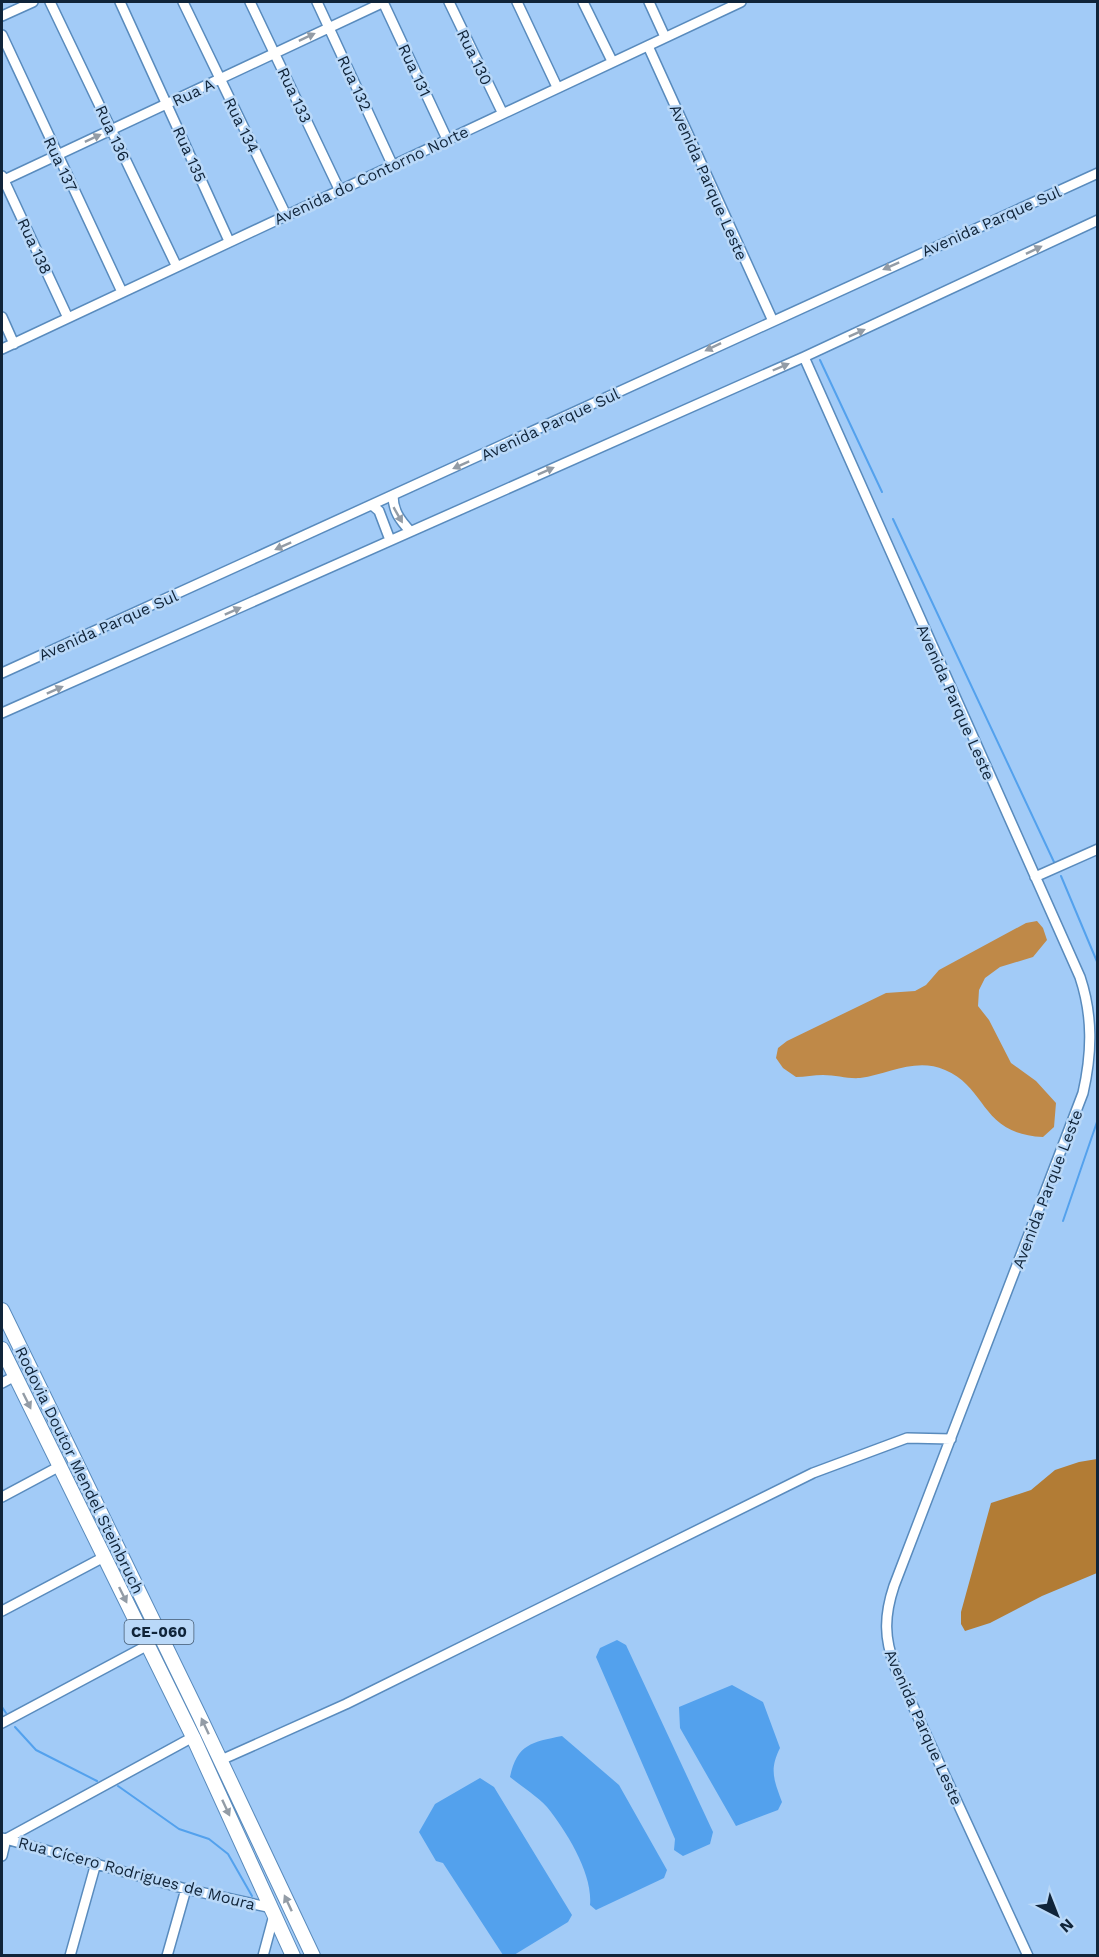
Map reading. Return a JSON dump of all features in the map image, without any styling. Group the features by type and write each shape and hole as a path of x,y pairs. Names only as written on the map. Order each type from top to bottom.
{"highway":[{"name":"Rodovia Doutor Mendel Steinbruch","path":"2,1310 221,1760 313,1956"},
{"name":"Rodovia Doutor Mendel Steinbruch","path":"2,1348 193,1737 294,1956"}],"street":[{"path":"2,16 33,2"},
{"name":"Rua 136","path":"50,2 176,265"},
{"name":"Rua 135","path":"120,2 229,241"},
{"name":"Rua 134","path":"183,2 285,215"},
{"name":"Rua 133","path":"250,2 339,189"},
{"name":"Rua 132","path":"317,2 393,164"},
{"name":"Rua A","path":"2,178 168,104 383,2"},
{"name":"Rua 131","path":"383,2 447,139"},
{"name":"Rua 130","path":"449,2 502,112"},
{"path":"517,2 557,87"},
{"path":"583,2 612,62"},
{"path":"649,2 665,37"},
{"path":"715,2 719,11"},
{"name":"Avenida do Contorno Norte","path":"2,349 176,265 741,2"},
{"name":"Rua 137","path":"2,35 122,292"},
{"name":"Avenida Parque Leste","path":"648,46 772,319"},
{"name":"Avenida Parque Sul","path":"3,669 542,428 772,319 1098,173"},
{"name":"Rua 138","path":"2,178 68,318"},
{"path":"2,713 804,357 1098,220"},
{"path":"2,317 14,344"},
{"name":"Avenida Parque Leste","path":"804,357 1084,989 1091,1035 1088,1072 1083,1093 889,1602 885,1619 886,1641 895,1667 1028,1956"},
{"path":"393,495 393,507 410,531"},
{"path":"372,505 379,511 390,540"},
{"path":"1035,877 1098,849"},
{"path":"2,1383 15,1376"},
{"path":"221,1760 346,1704 813,1473 907,1438 951,1439"},
{"path":"2,1497 60,1466"},
{"path":"2,1611 104,1557"},
{"path":"2,1723 148,1646"},
{"path":"2,1856 4,1838 193,1737"},
{"name":"Rua Cícero Rodrigues de Moura","path":"4,1838 273,1912"},
{"path":"70,1956 96,1863"},
{"path":"167,1956 186,1889"},
{"path":"263,1956 273,1912"}],"shaded area":[{"path":"1037,921 1043,928 1047,940 1033,957 1000,967 985,978 979,990 978,1006 989,1020 1011,1063 1036,1081 1056,1103 1054,1127 1043,1137 1022,1134 1007,1128 959,1078 934,1066 913,1066 860,1078 823,1075 796,1077 783,1068 776,1058 778,1048 787,1041 886,993 915,991 926,985 939,970 1026,923"},
{"path":"1097,1459 1097,1573 1042,1596 990,1623 965,1631 961,1624 961,1612 991,1503 1031,1490 1055,1470"}],"water":[{"path":"617,1640 626,1645 713,1832 710,1844 683,1856 674,1850 675,1839 596,1657 600,1648"},
{"path":"732,1685 763,1702 780,1748 774,1775 782,1802 778,1810 736,1826 680,1728 679,1707"},
{"path":"562,1736 619,1785 667,1870 664,1878 596,1910 590,1905 590,1893 583,1867 563,1828 543,1803 510,1777 517,1758 527,1746"},
{"path":"480,1778 494,1787 572,1915 568,1922 514,1955 503,1955 443,1863 436,1861 419,1832 435,1804"}],"waterway":[{"path":"820,360 882,492"},
{"path":"893,519 1054,862"},
{"path":"1061,876 1098,964"},
{"path":"1063,1221 1098,1119"},
{"path":"2,1707 6,1713"},
{"path":"15,1727 36,1750 97,1781"},
{"path":"118,1786 179,1829 209,1839 228,1854 252,1896"}]}
